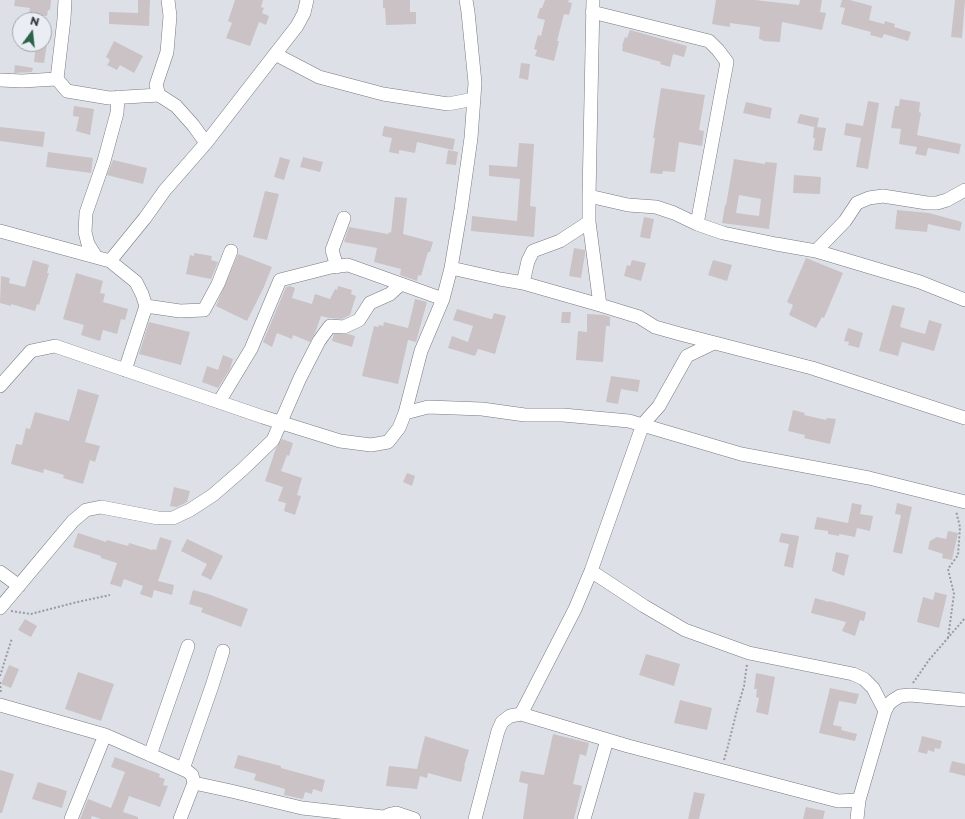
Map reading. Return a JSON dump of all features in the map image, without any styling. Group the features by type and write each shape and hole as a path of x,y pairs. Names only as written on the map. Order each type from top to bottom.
{"street":[{"path":"65,0 57,79 67,91 89,96 118,97 160,95"},
{"path":"168,0 170,16 166,52 156,85 160,95 176,106 193,125 206,143"},
{"path":"110,261 145,218 165,190 206,143 297,26 304,13 307,0"},
{"path":"0,386 31,351 55,346 218,402 340,441 371,445 388,442 399,428 405,413 421,351 443,299 451,268 471,138 475,84 466,0"},
{"path":"600,305 589,222 593,6 709,41 727,62 697,224"},
{"path":"275,54 320,77 383,94 448,104 474,99"},
{"path":"0,80 22,81 57,79"},
{"path":"96,257 88,244 85,232 86,213 104,161 116,113 118,97"},
{"path":"816,251 845,221 857,203 869,198 883,196 937,204 965,190"},
{"path":"589,196 628,205 656,207 674,213 697,224 724,233 816,251 920,282 965,300"},
{"path":"337,266 332,250 344,218"},
{"path":"523,283 528,261 533,251 560,240 589,222"},
{"path":"0,232 110,261 136,282 146,306 125,370"},
{"path":"146,306 180,312 204,310 218,284 231,251"},
{"path":"218,402 251,349 280,280 337,266 348,265 443,299"},
{"path":"451,268 523,283 600,305 639,317 655,327 812,368 965,418"},
{"path":"4,610 19,586 73,521 86,510 101,507 164,518 173,518 190,510 213,495 273,440 300,378 319,341 330,326 344,327 359,320 370,303 390,294 401,284"},
{"path":"522,714 575,610 591,571 643,424 659,406 687,356 714,343"},
{"path":"405,413 428,407 482,409 525,415 562,415 629,421 741,454 869,478 959,500"},
{"path":"591,571 644,606 685,630 749,652 853,674 864,679 873,688 885,711"},
{"path":"0,572 19,586"},
{"path":"150,755 188,646"},
{"path":"182,769 223,651"},
{"path":"857,819 859,800 885,711 892,701 900,696 915,695 965,700"},
{"path":"0,705 105,735 182,769 192,775 194,783 180,819"},
{"path":"475,819 498,731 502,722 510,716 522,714 607,740 838,801 859,800"},
{"path":"71,819 105,735"},
{"path":"584,819 607,740"},
{"path":"194,783 302,808 381,818 396,813 414,819"}],"path":[{"path":"948,638 954,594 948,569 958,555 960,528 959,500"},
{"path":"4,610 31,614 110,595"},
{"path":"905,696 928,660 965,618"},
{"path":"0,676 12,638"},
{"path":"721,769 744,686 749,652"}],"building":[{"path":"15,0 51,0 50,10 48,10 48,12 29,12 30,8 14,6"},
{"path":"138,0 150,0 149,26 109,24 109,12 138,13"},
{"path":"235,0 263,0 261,7 264,8 262,13 269,16 266,25 259,22 250,46 226,38 232,23 228,21"},
{"path":"383,0 410,0 410,12 416,12 416,24 386,25"},
{"path":"545,0 569,0 568,2 572,3 569,15 564,14 557,41 559,41 554,61 535,56 537,50 534,49 538,35 541,36 545,20 537,18 540,8 542,8"},
{"path":"716,0 755,0 799,5 800,0 822,0 820,12 826,13 822,30 782,22 780,42 763,41 759,39 760,27 730,23 730,27 712,24"},
{"path":"842,0 850,0 872,6 869,20 884,24 885,21 895,24 894,27 911,32 908,41 884,34 882,38 870,35 871,32 841,24 845,8 840,7"},
{"path":"955,0 965,0 962,38 951,37"},
{"path":"630,30 687,46 684,57 673,54 670,67 660,64 661,62 622,51 625,37 627,38"},
{"path":"114,41 143,56 134,73 120,65 117,70 107,65 110,60 106,57"},
{"path":"35,52 46,52 44,63 34,62"},
{"path":"521,63 530,64 528,80 519,78"},
{"path":"15,65 33,68 32,72 14,73"},
{"path":"661,88 705,95 699,130 704,131 702,146 679,142 675,172 663,171 662,174 650,173 655,138 653,138"},
{"path":"900,99 920,102 919,112 921,113 917,135 961,144 959,154 928,148 926,156 915,154 917,147 899,144 901,129 891,128 895,106 899,106"},
{"path":"868,101 879,103 868,169 856,167 861,138 844,135 846,123 863,126"},
{"path":"746,102 772,108 770,119 743,113"},
{"path":"74,106 94,109 90,135 76,131 79,117 73,116"},
{"path":"800,114 819,118 817,127 826,128 822,151 813,150 815,138 813,138 814,127 797,123"},
{"path":"384,126 455,139 453,150 417,142 415,153 399,150 399,154 389,152 392,138 382,136"},
{"path":"0,127 45,132 43,147 0,141"},
{"path":"519,143 534,144 530,206 536,207 534,237 471,231 472,216 517,221 520,179 489,176 489,165 517,167"},
{"path":"448,150 458,152 456,165 446,164"},
{"path":"48,152 93,158 91,173 46,167"},
{"path":"280,157 290,160 284,180 274,177"},
{"path":"303,157 323,162 320,172 300,167"},
{"path":"734,159 765,164 765,162 777,163 769,229 722,223","holes":["739,195 761,199 759,216 736,213"]},
{"path":"113,160 147,168 143,184 107,175"},
{"path":"794,175 821,177 820,194 793,193"},
{"path":"265,191 279,194 267,240 253,237"},
{"path":"395,197 407,198 403,234 433,242 430,252 428,252 421,276 418,275 417,281 400,275 401,269 374,262 377,248 344,242 349,227 388,234 389,232 391,233"},
{"path":"897,210 929,213 962,222 960,231 928,224 927,232 895,229"},
{"path":"644,217 654,219 650,239 640,237"},
{"path":"574,248 585,250 581,278 569,276"},
{"path":"194,253 212,256 211,260 218,262 211,279 186,274 190,255 194,256"},
{"path":"238,254 272,267 247,321 216,306"},
{"path":"806,258 843,273 824,318 822,317 816,328 789,315 793,305 787,302"},
{"path":"33,260 49,265 47,273 49,273 39,305 37,304 35,311 11,304 11,306 0,303 1,276 10,278 9,283 25,287"},
{"path":"632,260 646,263 641,281 624,276 627,265 630,266"},
{"path":"713,260 732,265 727,281 708,275"},
{"path":"76,273 103,281 100,293 105,294 103,302 128,309 125,320 121,319 117,334 103,330 100,341 81,335 84,325 63,319"},
{"path":"290,286 295,288 292,298 312,304 315,294 330,299 335,289 337,290 338,286 352,290 351,294 356,296 350,315 342,319 321,316 310,342 293,335 292,339 277,333 272,347 263,342 286,287"},
{"path":"415,299 427,302 416,342 408,340 398,384 362,376 374,326 383,326 384,322 408,328"},
{"path":"892,305 905,308 900,327 925,334 929,320 942,324 934,351 902,342 898,356 879,351"},
{"path":"457,309 491,319 494,313 506,316 495,354 478,349 475,356 448,348 452,336 468,342 473,326 453,320"},
{"path":"562,312 571,312 570,323 561,323"},
{"path":"587,314 604,315 610,317 610,326 606,326 603,362 576,360 578,331 587,332"},
{"path":"149,322 190,332 181,365 139,354"},
{"path":"848,328 863,333 859,348 848,345 849,342 844,341"},
{"path":"334,334 348,334 355,336 352,347 332,341"},
{"path":"223,355 233,359 230,369 218,388 202,382 207,366 218,370"},
{"path":"611,376 640,380 638,392 621,389 618,404 606,402"},
{"path":"78,389 99,395 85,442 100,446 95,462 90,460 83,484 63,478 64,475 44,469 43,473 11,464 16,444 22,445 26,428 30,429 35,412 69,421"},
{"path":"793,410 805,413 804,415 826,420 827,418 836,419 830,444 804,438 805,435 788,431"},
{"path":"282,439 293,443 289,456 287,455 281,471 302,478 297,495 301,496 295,515 284,511 286,503 278,501 283,487 265,481 276,448"},
{"path":"407,473 415,476 412,486 403,482"},
{"path":"174,487 190,491 187,502 177,507 170,506"},
{"path":"852,503 862,505 860,514 873,516 870,531 857,528 855,537 839,534 839,536 828,534 828,531 814,529 817,517 848,523"},
{"path":"897,503 912,507 902,554 893,552 901,515 895,514"},
{"path":"948,531 958,533 952,560 942,558 943,554 928,549 930,541 937,537 946,539"},
{"path":"78,533 106,542 107,540 128,546 129,543 152,550 156,550 160,537 172,541 158,581 174,585 172,595 154,590 152,598 140,594 143,586 124,579 121,587 110,584 117,563 73,547"},
{"path":"781,533 799,536 793,568 784,566 789,544 779,542"},
{"path":"187,539 223,556 211,580 201,575 207,564 181,551"},
{"path":"836,552 849,555 844,576 832,571"},
{"path":"193,590 248,609 241,627 201,612 203,608 189,604"},
{"path":"935,592 947,595 939,628 917,622 923,597 933,600"},
{"path":"815,598 866,612 864,621 860,620 855,636 842,631 846,622 811,613"},
{"path":"25,619 37,626 31,637 18,630"},
{"path":"646,654 680,664 674,686 639,675"},
{"path":"9,665 19,669 11,688 1,684"},
{"path":"78,672 114,684 101,721 65,709"},
{"path":"756,673 775,677 768,715 756,712 759,698 756,697 757,689 754,689"},
{"path":"830,688 859,694 856,704 839,701 833,725 842,727 841,730 857,734 855,741 819,733"},
{"path":"680,700 712,708 707,730 674,723"},
{"path":"553,734 589,743 586,756 580,754 573,784 582,786 574,819 523,819 528,784 519,782 521,771 544,775"},
{"path":"425,736 469,750 461,782 428,773 427,778 420,776 417,789 386,786 389,766 417,769"},
{"path":"922,736 942,741 940,749 935,748 934,752 928,750 927,754 918,752"},
{"path":"238,755 281,766 281,768 325,780 322,792 313,789 312,794 305,792 303,799 284,795 285,789 254,780 256,774 234,768"},
{"path":"115,757 160,774 159,777 165,779 163,785 168,786 160,807 129,796 123,812 138,817 138,819 101,819 92,816 91,819 80,819 88,799 111,808 125,772 111,767"},
{"path":"952,761 965,764 965,776 949,772"},
{"path":"0,770 14,774 2,813 0,813"},
{"path":"38,782 67,791 62,808 32,799"},
{"path":"694,792 705,794 699,819 688,819"},
{"path":"806,807 825,811 823,819 803,819"}]}
